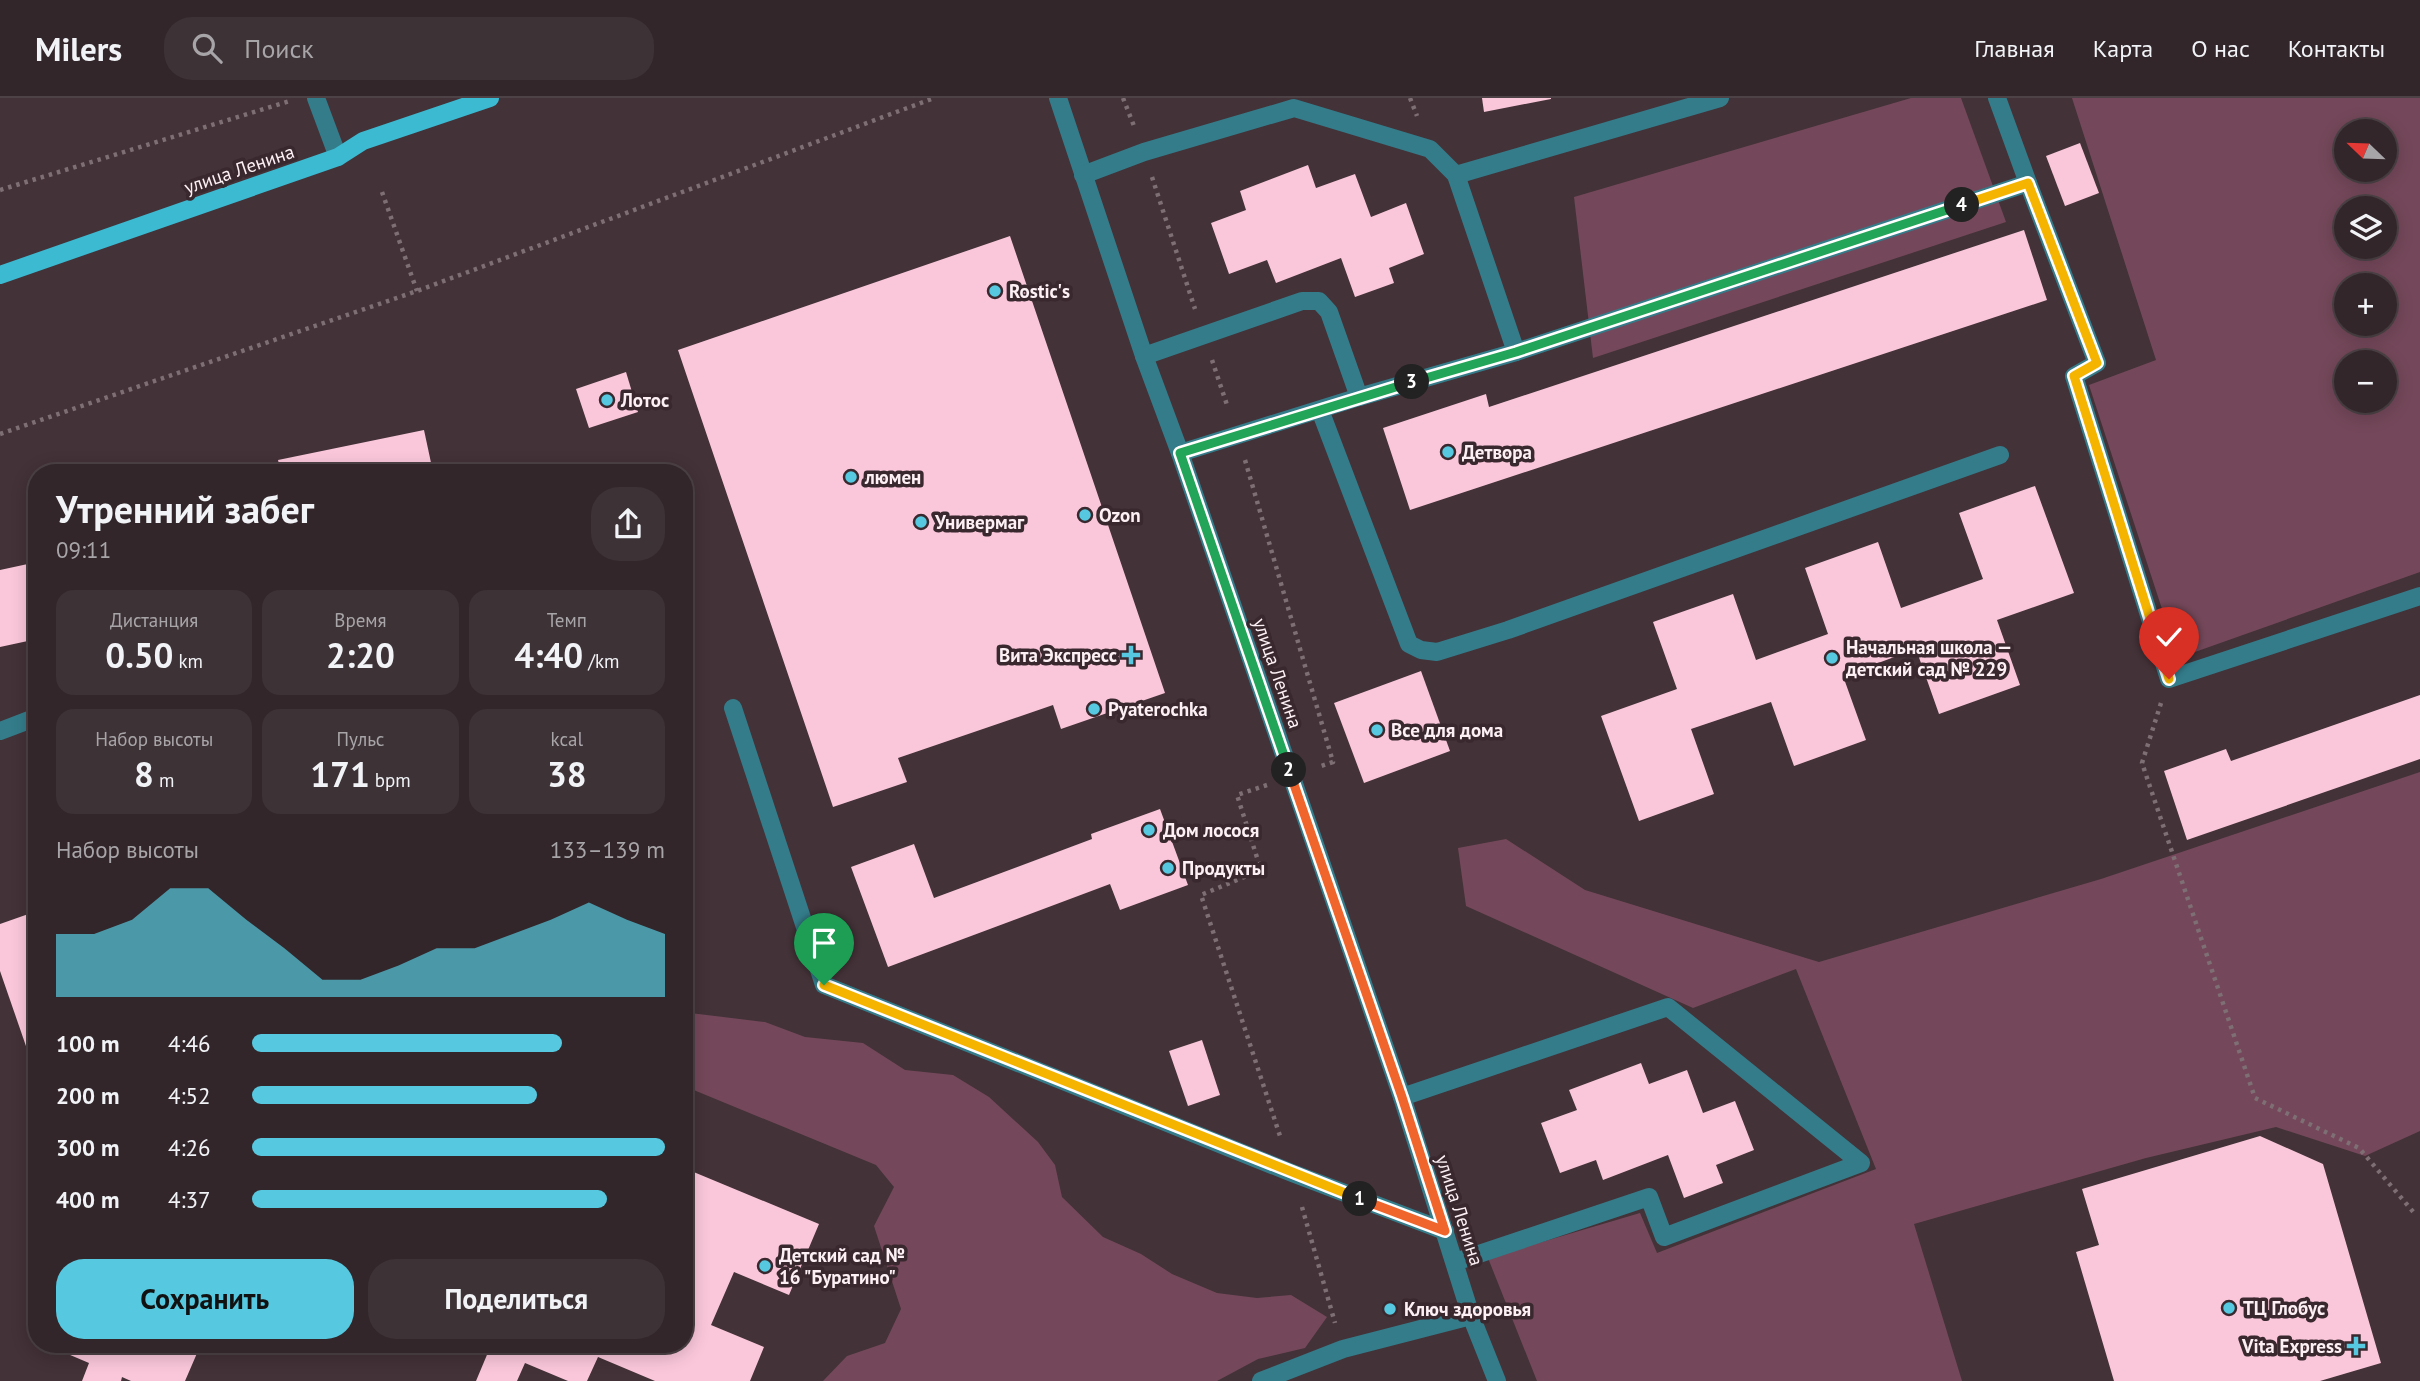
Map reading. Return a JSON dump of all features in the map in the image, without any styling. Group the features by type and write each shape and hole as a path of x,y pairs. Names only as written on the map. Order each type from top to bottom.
{"main road":[{"name":"улица Ленина","path":"0,275 338,157 363,141 489,98"}],"street":[{"path":"316,98 338,157"},
{"name":"улица Ленина","path":"1058,98 1144,356 1180,453 1402,1097 1471,1316 1497,1381"},
{"path":"1457,175 1720,98"},
{"path":"1997,98 2097,363 2074,376 2169,679 2420,596"},
{"path":"1083,175 1144,152 1294,108 1430,149 1457,175 1516,352"},
{"path":"1180,453 1359,397 1516,352 2028,183"},
{"path":"1144,356 1302,301 1319,301 1329,312 1359,397"},
{"path":"1320,410 1409,644 1421,650 1437,652 1508,630 2000,455"},
{"path":"733,708 824,985 1292,1173 1445,1231"},
{"path":"0,731 28,720"},
{"path":"1402,1097 1668,1007 1861,1163 1664,1237 1649,1197 1455,1262"},
{"path":"1261,1381 1343,1349 1471,1316"}],"path":[{"path":"0,190 300,98"},
{"path":"0,434 417,291 934,98"},
{"path":"382,192 417,291"},
{"path":"2169,679 2142,763 2255,1098 2359,1148 2415,1214"}],"shaded area":[{"path":"1911,98 1961,98 2006,222 1593,358 1574,197"},
{"path":"2072,98 2420,98 2420,572 2178,658 2089,385 2156,360"},
{"path":"2420,772 2420,1131 2365,1156 2276,1127 2146,1158 1914,1224 1962,1381 1537,1381 1488,1258 1640,1213 1657,1253 1876,1169 1796,969 1693,1008 1466,906 1458,848 1506,839 1585,890 1819,962 2101,879"},
{"path":"693,1013 765,1022 805,1037 863,1043 905,1070 953,1075 989,1097 1038,1142 1055,1165 1062,1197 1103,1237 1141,1254 1172,1274 1217,1293 1257,1298 1291,1295 1327,1317 1305,1348 1258,1359 1217,1381 823,1381 847,1356 885,1343 901,1309 874,1226 894,1187 876,1165 693,1090"}],"building":[{"path":"1482,98 1551,98 1551,99 1484,112"},
{"path":"2080,143 2099,193 2065,206 2046,156"},
{"path":"1308,165 1316,188 1355,174 1371,217 1406,203 1424,254 1389,268 1394,283 1355,297 1341,258 1276,283 1267,260 1229,274 1211,223 1246,210 1240,191"},
{"path":"2024,230 2047,300 1410,510 1383,428 1486,394 1489,407"},
{"name":"Универмаг","path":"1010,236 1165,693 1061,729 1053,705 898,758 907,782 833,807 678,350"},
{"name":"Лотос","path":"626,372 638,412 589,428 576,389"},
{"path":"424,430 431,464 279,464 278,460"},
{"path":"2035,486 2074,593 1997,620 2020,685 1939,714 1916,649 1843,676 1866,740 1794,766 1771,702 1691,729 1714,794 1639,821 1601,716 1677,689 1653,622 1733,594 1756,660 1828,634 1805,568 1878,542 1901,608 1983,579 1959,513"},
{"path":"28,564 28,641 0,647 0,570"},
{"path":"1421,671 1450,751 1364,783 1334,703"},
{"path":"2420,695 2420,759 2187,840 2164,771 2226,749 2231,761"},
{"path":"1160,809 1188,885 1120,910 1110,884 888,967 851,867 914,844 934,898 1092,839 1091,834"},
{"path":"28,914 28,1052 0,971 0,924"},
{"path":"1202,1040 1220,1095 1188,1106 1169,1051"},
{"path":"1641,1063 1649,1084 1687,1070 1703,1113 1735,1101 1754,1150 1716,1165 1723,1183 1684,1198 1668,1155 1603,1180 1596,1160 1560,1173 1541,1123 1577,1110 1569,1090"},
{"name":"ТЦ Глобус","path":"2260,1136 2323,1164 2381,1363 2320,1381 2114,1381 2076,1252 2099,1245 2082,1189"},
{"path":"693,1172 819,1224 789,1295 734,1272 711,1325 764,1347 750,1381 655,1381 598,1357 587,1381 568,1381 525,1363 517,1381 476,1381 488,1353 693,1353"},
{"path":"65,1353 197,1353 185,1381 131,1381 122,1377 121,1381 82,1381 89,1363"}],"place":[{"name":"Rostiс's","path":"995,291"},
{"name":"Лотос","path":"607,400"},
{"name":"Детвора","path":"1448,452"},
{"name":"люмен","path":"851,477"},
{"name":"Ozon","path":"1085,515"},
{"name":"Универмаг","path":"921,522"},
{"name":"Вита Экспресс","path":"1131,655"},
{"name":"Начальная школа — детский сад № 229","path":"1832,658"},
{"name":"Pyaterochka","path":"1094,709"},
{"name":"Все для дома","path":"1377,730"},
{"name":"Дом лосося","path":"1149,830"},
{"name":"Продукты","path":"1168,868"},
{"name":"Детский сад № 16 \"Буратино\"","path":"765,1266"},
{"name":"ТЦ Глобус","path":"2229,1308"},
{"name":"Ключ здоровья","path":"1390,1309"},
{"name":"Vita Express","path":"2356,1346"}],"route":[{"path":"824,985 1292,1173 1445,1231 1402,1097 1180,453 1359,397 1516,352 2028,183 2097,363 2074,376 2169,679"}]}
